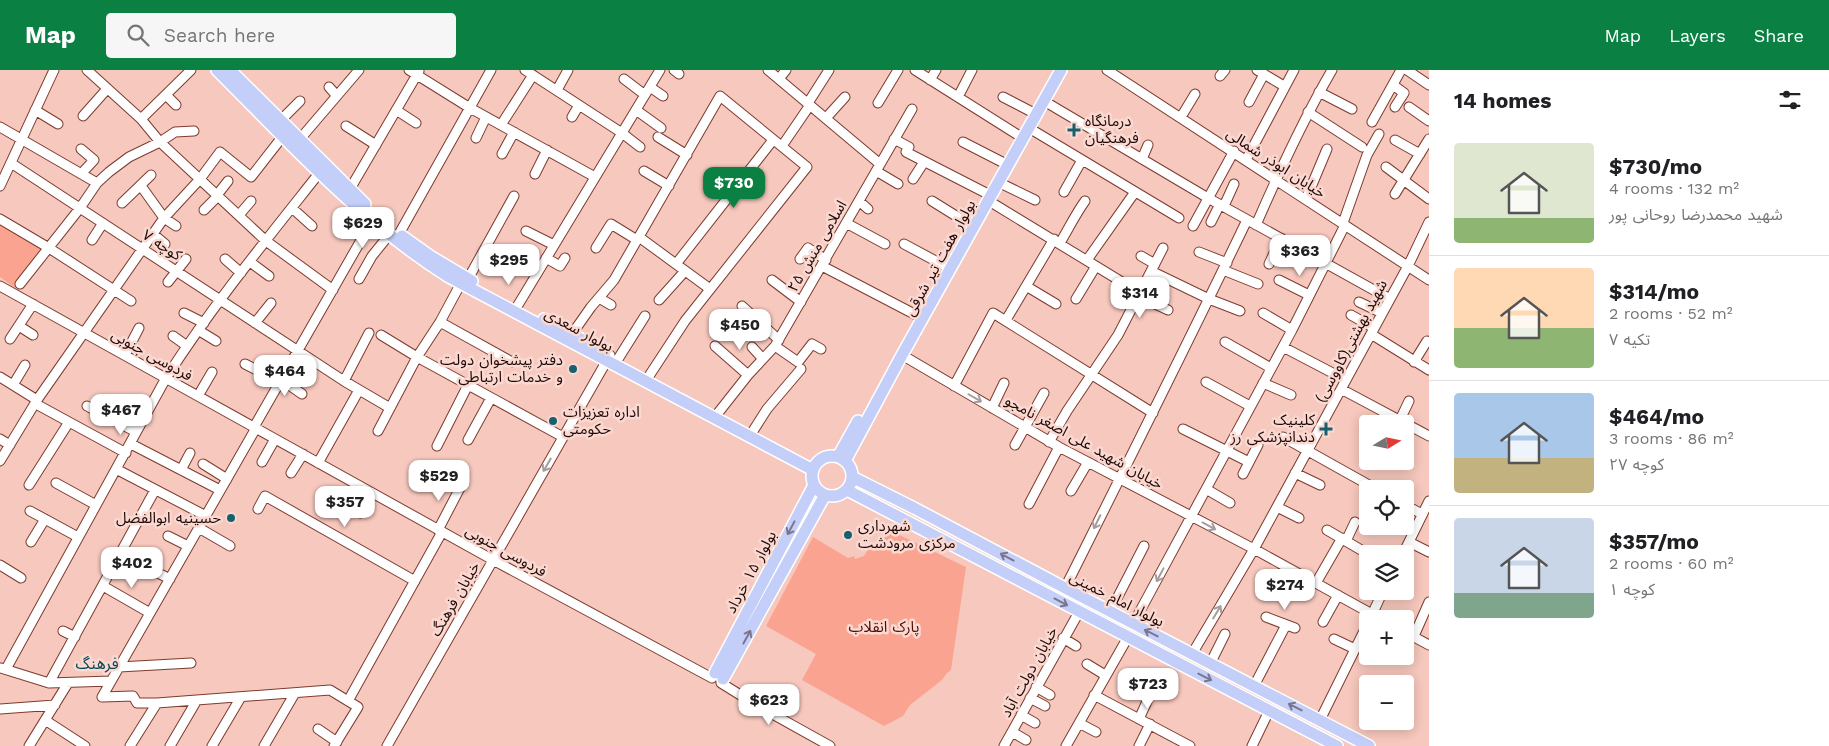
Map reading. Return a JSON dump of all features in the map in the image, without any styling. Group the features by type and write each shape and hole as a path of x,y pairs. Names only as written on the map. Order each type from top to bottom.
{"main road":[{"name":"بولوار سعدی","path":"217,70 372,221 394,234"},
{"name":"بولوار سعدی","path":"230,70 394,234 426,263 518,305 572,334 611,358 753,431 814,467"},
{"name":"بولوار هفت تیر شرقی","path":"842,459 902,356 987,197 1002,162 1053,70"},
{"name":"بولوار هفت تیر شرقی","path":"842,459 945,266 965,238 969,224 998,182 1061,70"},
{"name":"بولوار سعدی","path":"464,281 814,467"},
{"path":"830,456 842,459 851,471 852,477 847,490 837,496 825,496 814,485 812,475 814,467 823,458 830,456"},
{"name":"بولوار امام خمینی","path":"852,477 1369,746"},
{"name":"بولوار ۱۵ خرداد","path":"718,678 814,485"},
{"name":"بولوار امام خمینی","path":"847,490 1337,746"},
{"name":"بولوار ۱۵ خرداد","path":"718,678 825,496"}],"street":[{"path":"0,186 54,70"},
{"path":"140,119 191,70"},
{"path":"300,139 359,70"},
{"path":"359,279 372,256 394,234 491,70"},
{"path":"525,70 640,147"},
{"path":"557,90 568,70"},
{"path":"518,305 660,70"},
{"path":"768,70 826,118 898,184"},
{"path":"779,79 786,70"},
{"path":"782,146 830,70"},
{"path":"878,102 898,70"},
{"path":"915,70 1018,135"},
{"path":"930,80 936,70"},
{"path":"958,97 972,70"},
{"name":"خیابان ابوذر شمالی","path":"1107,70 1429,280"},
{"path":"1246,160 1294,70"},
{"path":"1256,225 1308,112 1332,70"},
{"path":"1372,122 1401,70"},
{"path":"1407,70 1425,82 1427,70"},
{"path":"93,72 107,89 140,119 160,142 266,241 333,290"},
{"path":"350,189 396,110 415,72 470,108 595,177"},
{"path":"1249,102 1260,72 1284,86"},
{"path":"501,125 533,75"},
{"path":"624,79 663,96"},
{"path":"1393,85 1404,93 1395,107"},
{"path":"329,87 337,96"},
{"path":"83,116 107,89"},
{"path":"1320,92 1352,109"},
{"path":"166,94 176,105"},
{"path":"1181,117 1195,94"},
{"path":"572,334 614,280 720,96 808,167 684,321 649,376"},
{"path":"826,118 845,97"},
{"path":"1002,98 1030,112"},
{"path":"281,120 300,101"},
{"path":"1044,101 1208,198 1390,299"},
{"path":"572,117 579,105"},
{"path":"1409,107 1429,121"},
{"name":"اسلامی منش ۲۵","path":"718,413 748,375 777,343 912,109"},
{"path":"35,110 58,124"},
{"path":"396,110 416,123"},
{"path":"636,110 661,128"},
{"path":"1308,112 1362,147"},
{"path":"476,138 486,117"},
{"path":"346,126 376,145"},
{"path":"0,127 96,183"},
{"path":"1029,128 1179,218"},
{"path":"20,284 80,208 96,183 129,157 160,142 175,132 194,131"},
{"path":"502,154 514,132"},
{"path":"1133,624 1292,330 1326,263 1344,224 1367,155 1379,134"},
{"path":"0,461 37,402 164,218 200,179 220,152 251,177 283,136"},
{"path":"658,137 687,155"},
{"path":"894,139 908,147 906,152 987,197 1139,295 1168,310"},
{"path":"1395,194 1429,139"},
{"path":"676,264 774,140"},
{"path":"1396,140 1420,154"},
{"path":"963,142 1002,162"},
{"path":"1142,159 1148,145"},
{"path":"81,149 94,160 81,174"},
{"path":"1306,199 1327,149"},
{"path":"535,174 547,150"},
{"path":"564,160 569,150"},
{"path":"1193,226 1234,152"},
{"path":"1064,192 1082,160"},
{"path":"913,179 924,162"},
{"name":"کوچه ۷","path":"11,163 344,381 390,408"},
{"path":"1386,167 1429,199"},
{"path":"644,171 669,186"},
{"path":"111,681 49,683 3,668 126,453 166,378 220,300 320,172"},
{"path":"122,203 152,175"},
{"path":"204,210 228,181"},
{"path":"998,182 1035,200"},
{"path":"1211,222 1234,184"},
{"path":"140,186 164,218 176,226"},
{"path":"1087,260 1135,192"},
{"path":"378,431 417,357 440,322 514,196"},
{"path":"239,216 251,201"},
{"path":"859,201 868,209"},
{"path":"932,201 969,224"},
{"path":"1006,320 1026,286 1057,241 1072,225 1071,221 1085,201"},
{"path":"292,208 312,226"},
{"path":"0,219 49,248 65,264 131,301"},
{"path":"1065,588 1247,220"},
{"path":"318,729 335,744 358,707 330,690 156,703 137,703 133,696 102,697 372,221"},
{"name":"شهید بهشتی(کاووسی)","path":"1192,654 1254,549 1408,266 1429,222"},
{"path":"846,223 885,244"},
{"path":"92,240 103,224"},
{"path":"596,248 611,224 638,238 710,289"},
{"path":"526,230 554,245"},
{"path":"153,234 164,244"},
{"path":"1269,264 1281,238"},
{"path":"904,244 945,266"},
{"path":"800,259 808,248 824,263 918,316"},
{"path":"1049,442 1067,411 1118,334 1163,248"},
{"path":"1199,252 1258,284"},
{"path":"1140,256 1153,267 1209,299 1240,311"},
{"path":"546,258 560,266 565,258"},
{"path":"168,282 186,259"},
{"path":"225,259 241,273"},
{"path":"250,262 269,276"},
{"path":"1076,300 1096,266"},
{"path":"659,300 685,271"},
{"path":"772,280 802,302"},
{"path":"1279,280 1309,295"},
{"path":"1026,286 1056,304"},
{"name":"فردوسی جنوبی","path":"0,287 34,304 493,560 718,678 758,706 825,745"},
{"path":"599,298 611,305"},
{"path":"255,323 271,302"},
{"path":"1359,302 1382,313"},
{"path":"10,339 34,304"},
{"path":"742,306 798,362 812,344 821,349"},
{"path":"184,313 216,341"},
{"path":"954,386 993,313 1153,413"},
{"path":"1264,313 1292,330"},
{"path":"1351,314 1414,362 1429,370"},
{"name":"خیابان فرهنگ","path":"387,746 563,437 611,358 645,316"},
{"path":"440,322 512,362"},
{"path":"19,326 33,335"},
{"path":"125,355 139,328"},
{"path":"344,381 369,333"},
{"path":"380,335 563,437"},
{"path":"173,336 187,346"},
{"path":"1414,362 1428,341"},
{"path":"1225,342 1271,368"},
{"path":"715,346 748,375"},
{"path":"752,347 763,359"},
{"path":"1282,347 1346,380"},
{"name":"خیابان شهید علی اصغر نامجو","path":"902,356 1049,442 1254,549 1362,610"},
{"path":"245,364 281,381 302,394"},
{"path":"14,385 25,365"},
{"path":"753,431 767,409 801,369"},
{"path":"198,396 212,372"},
{"path":"0,377 69,422 126,453"},
{"path":"1206,382 1250,406"},
{"path":"992,408 1004,383"},
{"path":"1263,383 1291,395"},
{"path":"437,446 468,385"},
{"path":"1341,389 1387,415"},
{"path":"318,463 359,390"},
{"path":"1015,446 1044,393"},
{"path":"468,440 491,398"},
{"path":"1402,415 1409,401"},
{"path":"87,406 136,432"},
{"path":"122,408 143,420"},
{"path":"29,485 69,422"},
{"path":"1183,429 1249,462"},
{"path":"1414,429 1429,436"},
{"path":"1282,437 1360,480"},
{"path":"0,439 10,445"},
{"path":"262,462 275,439"},
{"path":"131,444 220,490"},
{"path":"1243,474 1258,445"},
{"path":"1029,504 1059,447"},
{"path":"181,470 190,453"},
{"path":"291,473 303,454"},
{"path":"1071,491 1088,462"},
{"path":"203,464 227,479"},
{"path":"116,469 206,516"},
{"path":"1295,473 1320,485"},
{"path":"56,483 96,504"},
{"path":"348,701 415,581 461,486"},
{"path":"1206,489 1230,503"},
{"path":"49,683 155,490"},
{"path":"360,513 371,492"},
{"path":"258,509 265,496 415,581"},
{"path":"1406,545 1429,501"},
{"path":"1277,507 1299,518"},
{"path":"1414,510 1422,514"},
{"path":"30,511 78,537"},
{"path":"32,542 45,519"},
{"path":"1316,583 1355,522"},
{"path":"199,528 230,546"},
{"path":"1327,530 1359,549"},
{"path":"168,536 188,546"},
{"path":"1408,542 1429,552"},
{"path":"1110,612 1144,546"},
{"path":"0,565 21,578"},
{"path":"1277,584 1285,566"},
{"path":"152,570 170,579"},
{"path":"103,586 150,613"},
{"path":"1324,622 1338,595"},
{"path":"1429,602 1414,636 1429,645"},
{"name":"خیابان دولت آباد","path":"1004,746 1079,612"},
{"path":"1254,686 1290,627 1266,616"},
{"path":"63,631 75,637"},
{"path":"1210,664 1225,634"},
{"path":"1066,746 1128,637"},
{"path":"1063,638 1076,646"},
{"path":"1334,638 1355,649"},
{"path":"1320,720 1359,641"},
{"path":"119,667 191,663"},
{"path":"1087,664 1105,675"},
{"path":"29,746 68,683"},
{"path":"1139,718 1154,686"},
{"path":"1036,687 1050,695"},
{"path":"264,746 295,693"},
{"path":"1094,695 1190,746"},
{"path":"212,746 240,697"},
{"path":"1030,698 1046,706"},
{"path":"170,746 197,700"},
{"path":"130,746 156,703"},
{"path":"0,709 55,705"},
{"path":"1252,746 1269,711"},
{"path":"1021,714 1035,723"},
{"path":"45,720 85,746"},
{"path":"1079,723 1096,732"},
{"path":"1139,746 1150,724"},
{"path":"1012,732 1026,740"}],"green space":[{"path":"0,222 43,249 15,288 0,277"},
{"name":"پارک انقلاب","path":"889,530 966,567 951,670 942,680 910,705 903,716 884,726 802,680 816,654 766,626 813,537 848,558 854,556 855,559 864,556 871,544 883,541"}],"place":[{"name":"درمانگاه فرهنگیان","path":"1074,130"},
{"name":"دفتر پیشخوان دولت و خدمات ارتباطی","path":"573,369"},
{"name":"اداره تعزیزات حکومتی","path":"553,421"},
{"name":"کلینیک دندانپزشکی رز","path":"1326,429"},
{"name":"حسینیه ابوالفضل","path":"231,518"},
{"name":"شهرداری مرکزی مرودشت","path":"848,535"}],"district":[{"name":"فرهنگ","path":"97,663"}]}
